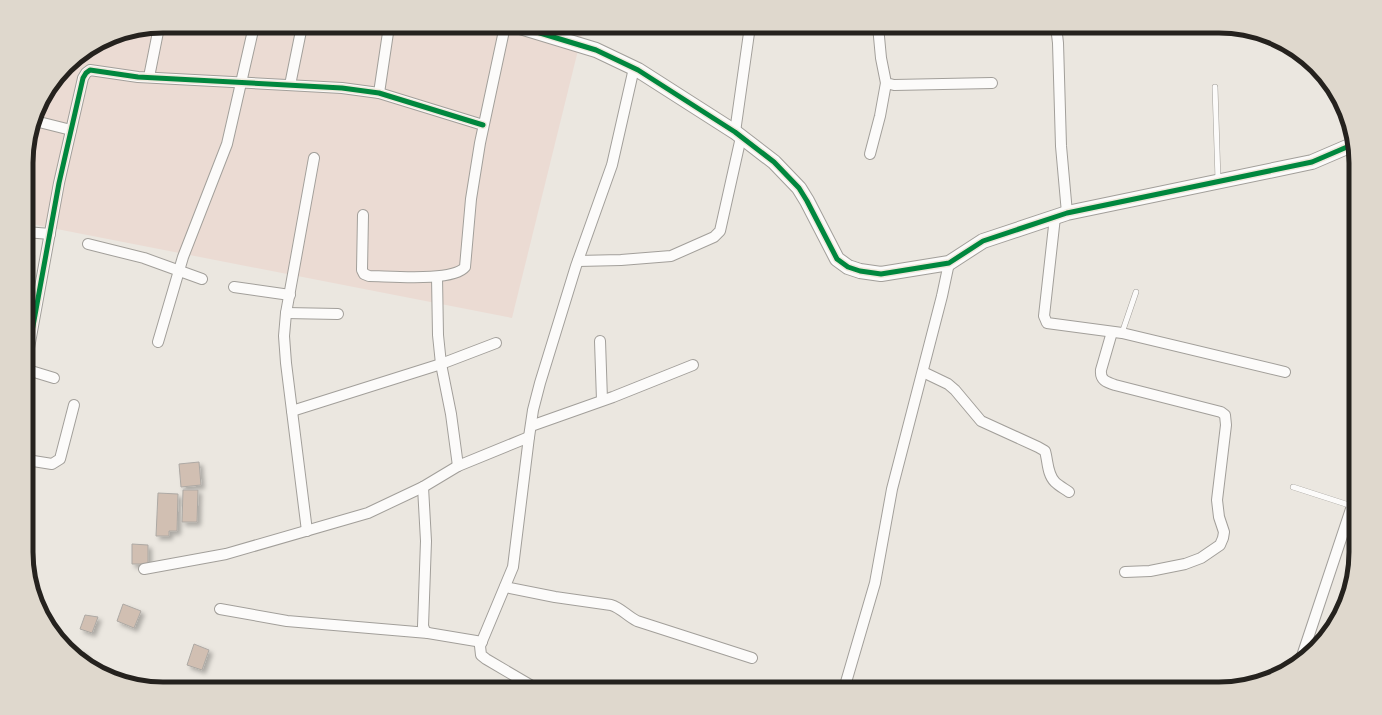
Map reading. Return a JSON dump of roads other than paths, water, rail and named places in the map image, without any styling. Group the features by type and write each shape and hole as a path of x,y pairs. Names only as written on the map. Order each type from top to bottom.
{"street":[{"path":"148,77 158,33"},
{"path":"158,342 178,271 227,144 252,33"},
{"path":"290,85 301,33"},
{"path":"379,93 388,33"},
{"path":"363,215 362,270 364,274 369,276 437,277 458,273 465,267 471,199 482,125 496,72 504,33"},
{"path":"540,33 596,50 634,68 738,134 774,162 799,188 808,201 837,259 848,267 860,271 881,274 949,263 983,241 1061,215 1312,162 1348,147"},
{"path":"578,261 622,260 671,256 714,237 720,231 738,134 749,33"},
{"path":"870,154 880,116 886,83 881,58 879,33"},
{"path":"1057,33 1061,146 1061,215 1044,316 1046,323 1117,333 1285,372"},
{"path":"525,682 481,655 480,650 513,567 530,426 540,383 578,261 612,165 634,68"},
{"path":"33,326 59,183 83,78 90,70 148,77 342,88 379,93 482,125"},
{"path":"886,83 894,85 992,83"},
{"path":"40,122 71,130"},
{"path":"307,530 284,336 286,313 314,158"},
{"path":"33,233 50,234"},
{"path":"88,244 144,258 202,279"},
{"path":"846,682 875,583 892,489 923,372 949,263"},
{"path":"437,277 438,335 441,364 451,414 458,466"},
{"path":"234,287 290,296"},
{"path":"286,313 338,314"},
{"path":"1117,333 1100,370 1100,375 1104,381 1221,412 1225,415 1226,425 1217,500 1219,517 1224,532 1220,545 1201,558 1185,564 1150,571 1125,572"},
{"path":"600,341 602,400"},
{"path":"292,411 441,364 496,343"},
{"path":"530,426 693,365"},
{"path":"33,372 54,378"},
{"path":"923,372 948,384 955,390 981,421 1045,451 1048,469 1052,477 1055,482 1069,492"},
{"path":"33,461 52,464 60,459 74,405"},
{"path":"144,569 226,554 368,513 423,487 458,466 529,437"},
{"path":"423,487 426,541 423,626 425,631 428,633"},
{"path":"1305,650 1349,515"},
{"path":"505,587 555,597 611,605 617,607 636,621 752,658"},
{"path":"220,608 287,621 428,633 482,642"}],"lane":[{"path":"1215,86 1218,181"},
{"path":"1117,333 1136,292"},
{"path":"1293,487 1349,505"}]}
